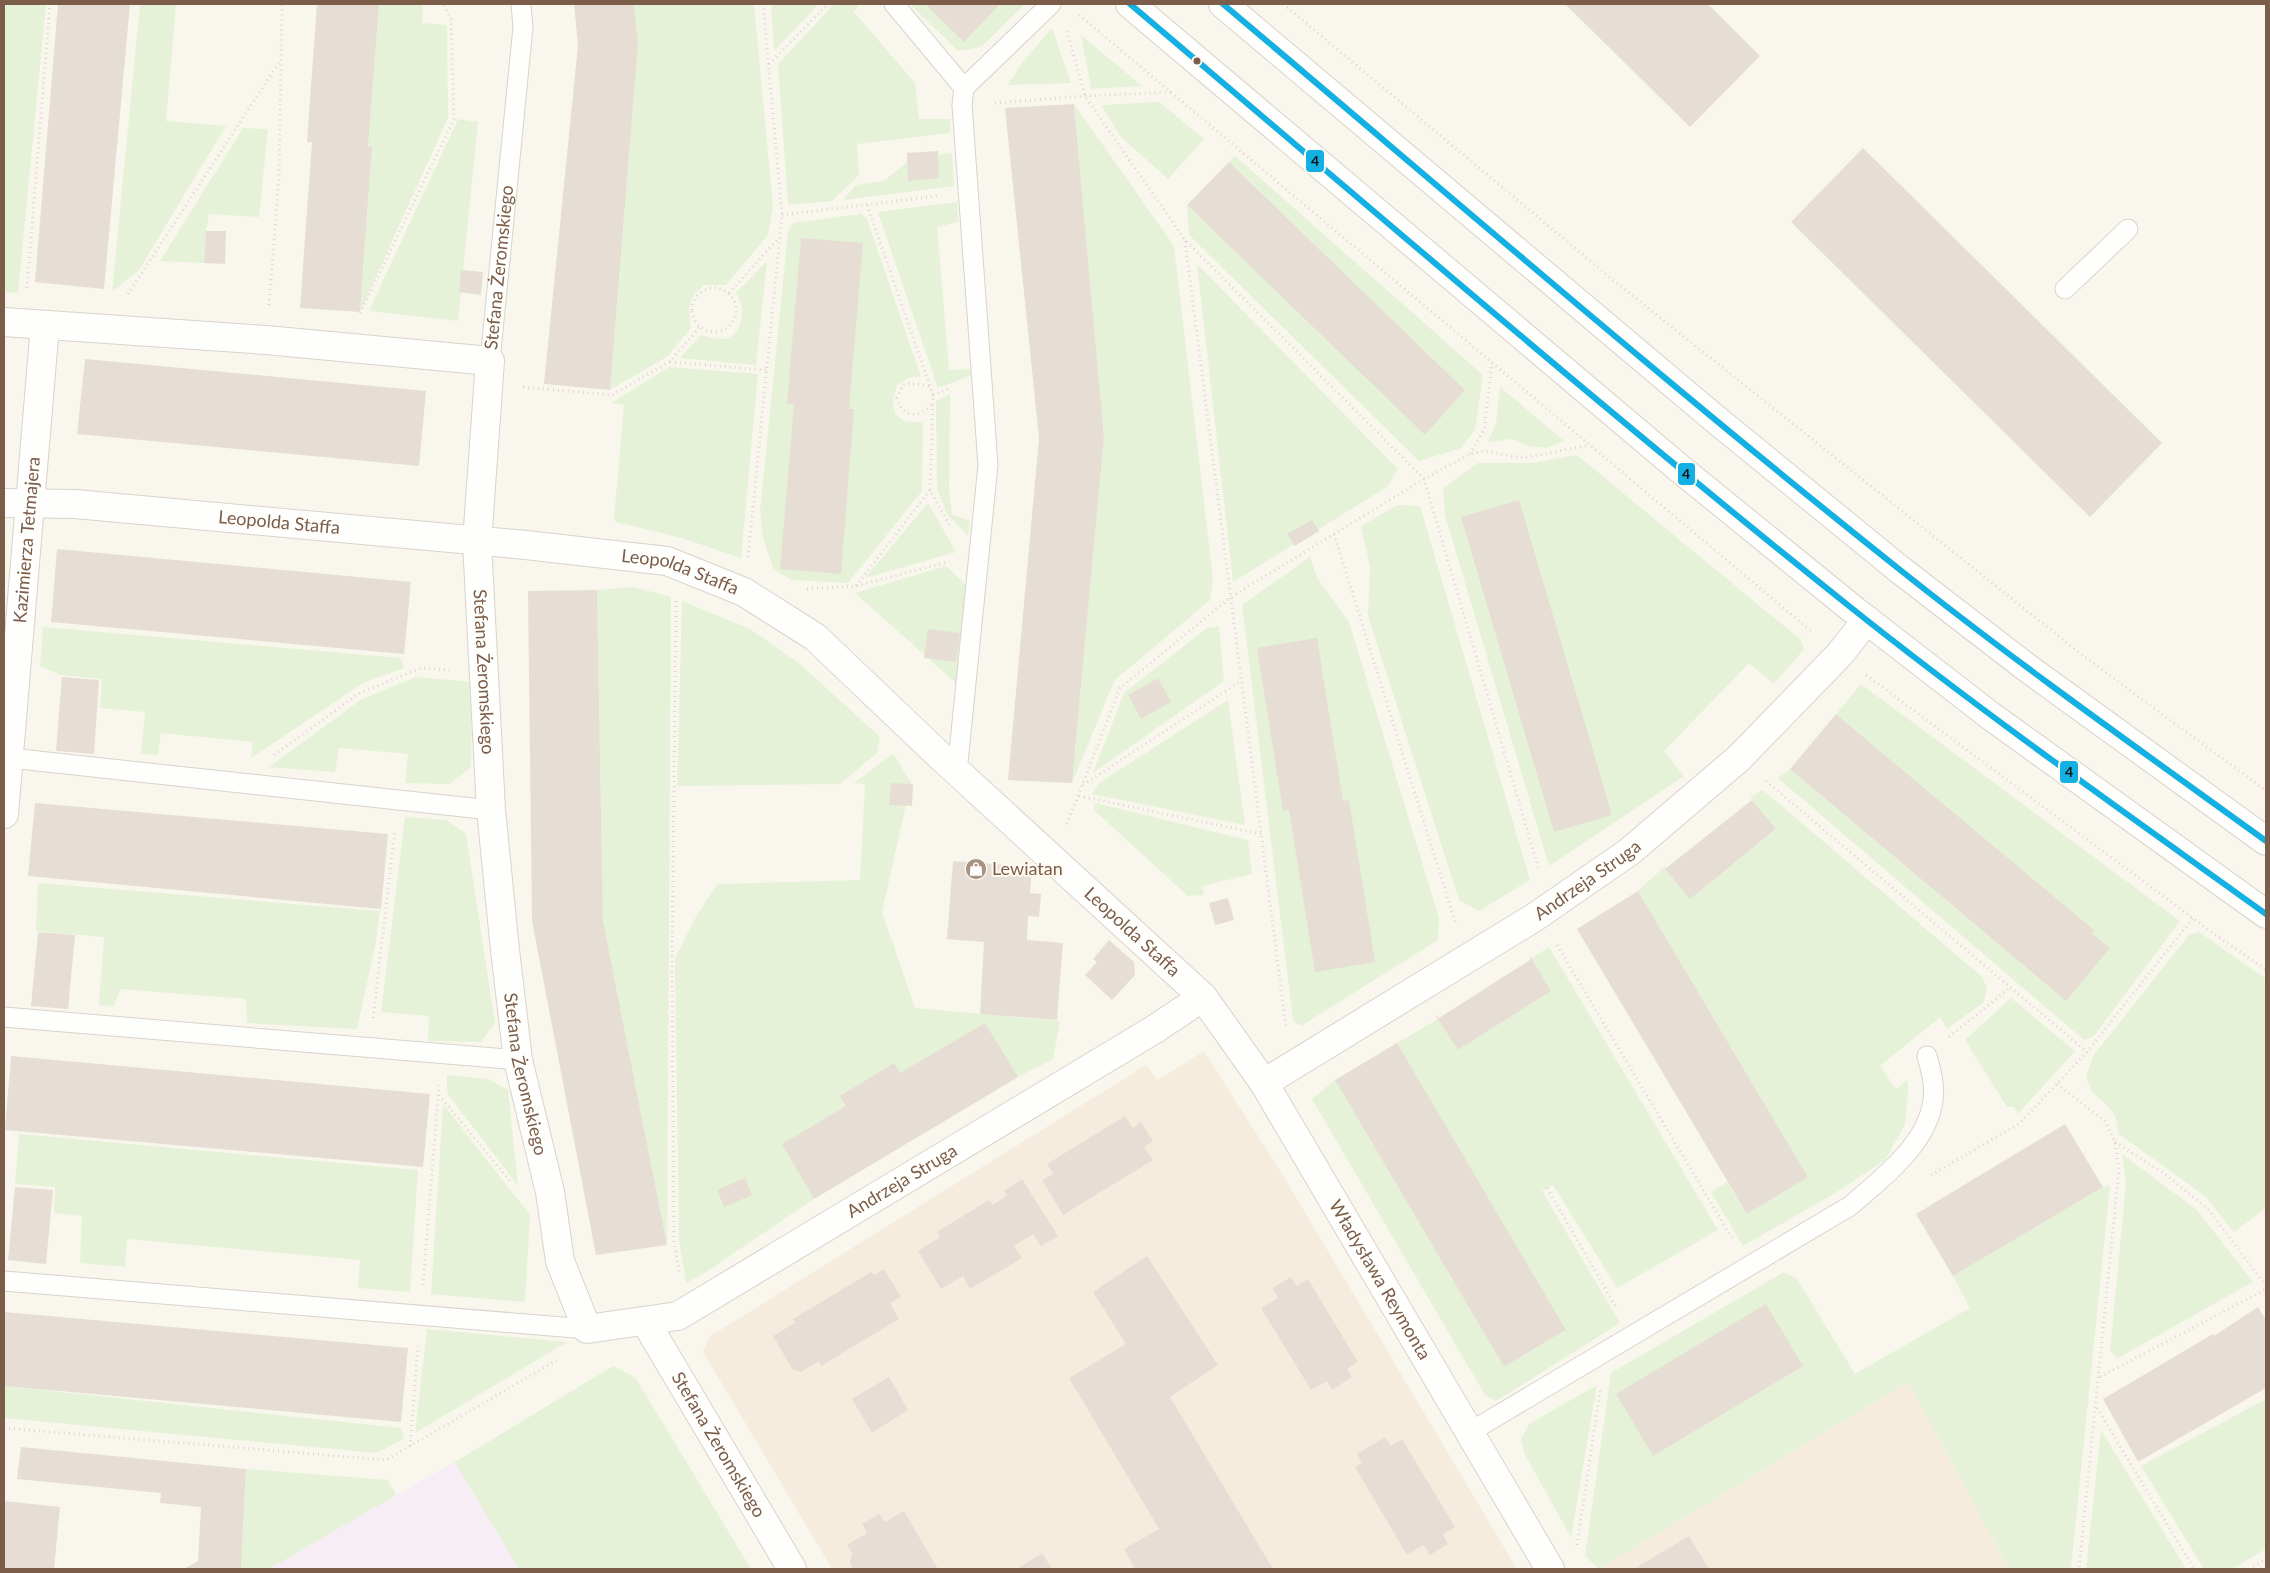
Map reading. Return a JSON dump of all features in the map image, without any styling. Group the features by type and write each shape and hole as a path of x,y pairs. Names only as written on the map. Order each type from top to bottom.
{"street":[{"path":"1130,4 1679,468 1867,620 1992,717 2266,914"},
{"path":"1223,4 1714,418 1899,569 2026,667 2266,841"},
{"path":"24,323 266,340 343,348 489,372"},
{"name":"Kazimierza Tetmajera","path":"4,814 10,758 24,323"},
{"name":"Stefana Żeromskiego","path":"489,372 477,542 491,810 518,1060 550,1192 560,1261 587,1329"},
{"name":"Leopolda Staffa","path":"17,504 75,504 615,554 667,561 744,592 815,637 957,772 1203,996"},
{"name":"Andrzeja Struga","path":"1264,1083 1545,910 1629,852 1739,758 1839,655 1867,620"},
{"name":"Andrzeja Struga","path":"587,1329 678,1316 1155,1028 1203,996"},
{"name":"Władysława Reymonta","path":"1203,996 1264,1083 1550,1569"},
{"name":"Stefana Żeromskiego","path":"645,1321 792,1569"}],"lane":[{"name":"Stefana Żeromskiego","path":"489,372 523,27 520,4"},
{"path":"894,4 963,96 968,193 988,465 972,557 957,772"},
{"path":"963,96 1051,4"},
{"path":"2065,289 2128,229"},
{"path":"10,758 491,810"},
{"path":"4,1017 518,1060"},
{"path":"1470,1432 1850,1206 1902,1160 1922,1132 1931,1105 1933,1084 1927,1056"},
{"path":"4,1281 587,1329"}],"path":[{"path":"24,323 50,4"},
{"path":"266,340 279,176 282,4"},
{"path":"343,348 454,119 451,19 443,4"},
{"path":"744,592 782,214 763,4"},
{"path":"768,64 828,4"},
{"path":"1283,4 1644,305 2081,654 2266,791"},
{"path":"1065,22 1085,96 1185,240 1424,479 1545,910 1748,1266"},
{"path":"105,329 281,60"},
{"path":"963,96 1085,96 1171,92"},
{"path":"782,214 968,193"},
{"path":"804,588 812,590 856,586 972,557 930,490 933,404 930,386 867,204"},
{"path":"729,293 780,238"},
{"path":"1185,240 1291,1067"},
{"path":"711,287 727,290 729,293 736,302 736,318 726,330 710,333 696,325 691,310 697,295 711,287"},
{"path":"489,372 612,395 670,362 700,327"},
{"path":"670,362 766,370"},
{"path":"1470,454 1484,430 1492,363"},
{"path":"930,386 910,383 903,385 898,398 900,407 906,412 914,414 922,412 933,404"},
{"path":"1053,860 1120,688 1230,597 1424,479 1470,454 1485,451 1523,458 1590,445"},
{"path":"856,586 930,490"},
{"path":"1334,534 1466,959"},
{"path":"677,565 672,980 674,1241 680,1280"},
{"path":"234,782 358,694 421,668 484,674"},
{"path":"1082,786 1241,681"},
{"path":"1739,758 2087,1052"},
{"path":"1079,796 1261,834"},
{"path":"369,1048 399,800"},
{"path":"1924,1179 2019,1124 2087,1052 2193,918"},
{"path":"1927,1056 2011,987"},
{"path":"410,1446 441,1054"},
{"path":"2057,1084 2105,1121 2115,1142 2119,1169 2079,1569"},
{"path":"438,1094 512,1184"},
{"path":"2099,1378 2266,1287 2208,1209 2165,1174 2115,1142"},
{"path":"1547,1188 1632,1335"},
{"path":"1576,1550 1606,1350"},
{"path":"4,1428 386,1460 562,1357"},
{"path":"2096,1408 2194,1569"},
{"path":"2249,1569 2266,1559"}],"shaded area":[{"path":"1204,1051 1284,1177 1517,1569 832,1569 703,1352 709,1337 1146,1065 1158,1080"},
{"path":"1908,1382 2009,1569 1599,1569"},
{"path":"455,1462 519,1569 269,1569 396,1495"}],"green space":[{"path":"4,4 46,4 18,293 4,292"},
{"path":"140,4 176,4 166,121 226,126 139,270 112,292"},
{"path":"379,4 423,4 422,23 447,25 448,118 360,312 372,147 368,147"},
{"path":"634,4 754,4 773,207 768,235 726,285 704,285 695,294 689,309 691,328 668,356 610,390 638,45"},
{"path":"771,4 819,4 774,51"},
{"path":"834,4 860,4 854,12 915,83 919,119 950,119 950,133 857,144 859,175 832,201 788,205 778,64"},
{"path":"910,4 925,4 964,41 1000,4 1025,4 981,47 958,51"},
{"path":"1052,28 1071,83 1008,85 1022,63"},
{"path":"1081,35 1142,86 1091,89"},
{"path":"1159,102 1204,139 1168,179 1121,137 1101,105"},
{"path":"1074,104 1174,246 1213,579 1210,600 1114,681 1072,783 1104,437"},
{"path":"458,119 478,122 458,321 369,311"},
{"path":"243,128 268,129 259,217 209,214 204,263 160,261"},
{"path":"952,153 954,186 843,200 856,185 884,181 912,158"},
{"path":"1235,156 1483,375 1475,430 1461,448 1419,461 1189,235 1187,205 1425,434 1465,390 1229,162"},
{"path":"957,202 958,222 937,227 949,370 972,369 972,375 938,388 878,212"},
{"path":"861,214 867,219 921,377 908,378 897,385 893,400 895,414 904,421 923,423 922,491 848,583 791,580 773,568 763,538 760,511 788,232 793,223"},
{"path":"767,261 756,365 680,358 701,335 721,339 728,338 734,334 742,317 741,304 736,293"},
{"path":"1197,264 1398,469 1387,487 1233,582"},
{"path":"669,367 758,374 741,558 682,538 616,522 614,518 624,405 611,403"},
{"path":"1500,387 1564,441 1547,448 1528,446 1512,439 1488,442 1496,423"},
{"path":"950,394 949,488 952,514 970,521 968,536 947,514 937,489 936,401"},
{"path":"1577,455 1801,640 1804,649 1774,684 1749,663 1664,751 1684,776 1549,866 1445,515 1443,488 1478,463 1533,463"},
{"path":"928,503 956,552 865,578"},
{"path":"1397,505 1420,506 1530,880 1479,911 1459,900 1368,616 1370,567 1361,526"},
{"path":"1310,557 1317,578 1349,622 1439,918 1438,940 1301,1026 1293,1020 1242,605"},
{"path":"946,566 968,587 957,684 855,593"},
{"path":"634,587 671,597 667,1245 603,921 597,590"},
{"path":"682,601 750,629 800,664 880,737 877,753 840,784 677,786"},
{"path":"1219,626 1224,681 1093,773 1124,693 1207,628"},
{"path":"43,627 401,658 404,668 363,683 251,758 253,742 161,733 158,755 141,754 145,712 100,708 102,679 61,675 40,666"},
{"path":"416,677 472,682 471,767 449,784 405,783 408,754 339,748 335,772 269,767 362,699"},
{"path":"1861,684 2180,921 2093,1037 2084,1040 1778,778 1790,769 2065,1000 2110,948 2092,933 2094,930 1836,714"},
{"path":"1228,700 1245,825 1092,794 1099,783"},
{"path":"893,754 911,782 882,912 915,1008 1060,1021 1053,1059 1018,1077 814,1199 703,1274 686,1283 679,1241 675,958 697,915 717,884 860,880 865,784 854,783"},
{"path":"1763,790 1982,977 1987,987 1984,1002 1947,1029 1940,1017 1880,1066 1896,1089 1907,1080 1908,1089 1905,1125 1885,1160 1837,1192 1743,1246 1711,1192 1727,1182 1747,1214 1808,1177 1638,891 1664,867 1690,898 1776,830 1750,797"},
{"path":"1095,803 1248,840 1252,874 1202,886 1204,895 1188,896 1094,810"},
{"path":"405,817 447,820 466,834 495,1023 481,1042 428,1041 429,1016 381,1012"},
{"path":"38,883 380,911 375,946 357,1029 247,1023 246,999 120,989 114,1006 99,1005 104,937 36,931"},
{"path":"2199,932 2266,979 2266,1208 2234,1232 2205,1196 2119,1134 2115,1115 2093,1093 2086,1077 2093,1056 2189,935"},
{"path":"1549,947 1718,1230 1617,1288 1553,1185 1542,1191 1620,1323 1496,1401 1485,1395 1312,1099 1335,1080 1504,1367 1565,1331 1397,1043 1438,1019 1458,1050 1551,991 1531,959"},
{"path":"2011,998 2075,1051 2018,1114 2014,1107 2007,1107 1965,1040"},
{"path":"447,1075 488,1079 508,1090 518,1186 447,1093"},
{"path":"443,1104 530,1215 525,1302 431,1294"},
{"path":"19,1134 418,1170 410,1292 358,1288 360,1260 127,1239 125,1267 80,1263 82,1216 54,1213 55,1187 15,1184"},
{"path":"2122,1154 2197,1210 2253,1282 2118,1358 2110,1351 2126,1183"},
{"path":"2110,1186 2071,1569 2009,1569 1908,1382 1599,1569 1585,1556 1611,1373 1784,1272 1797,1279 1855,1374 1970,1308 1953,1276 2103,1187"},
{"path":"427,1329 567,1342 415,1433"},
{"path":"613,1366 635,1377 751,1569 519,1569 455,1462"},
{"path":"1597,1385 1571,1537 1525,1455 1521,1439 1529,1424"},
{"path":"4,1386 401,1428 404,1439 376,1453 4,1418"},
{"path":"2266,1399 2266,1549 2232,1569 2204,1569 2141,1466"},
{"path":"2101,1430 2186,1569 2086,1569"},
{"path":"246,1469 388,1480 396,1495 269,1569 241,1569"}],"building":[{"path":"58,4 130,4 104,289 35,282"},
{"path":"317,4 379,4 368,147 372,147 360,312 300,308 312,142 307,142"},
{"path":"574,4 634,4 638,45 610,390 544,384 578,45"},
{"path":"925,4 1000,4 964,42"},
{"path":"1565,4 1708,4 1760,56 1690,127"},
{"path":"1074,104 1104,437 1072,783 1008,780 1039,438 1005,108"},
{"path":"1863,148 2162,443 2090,517 1791,222"},
{"path":"938,151 939,178 908,181 907,153"},
{"path":"1229,162 1465,390 1425,435 1187,205"},
{"path":"206,231 226,231 225,264 204,263"},
{"path":"801,238 863,243 849,409 854,409 841,574 780,569 794,404 787,404"},
{"path":"461,270 483,272 481,295 459,292"},
{"path":"85,359 426,391 419,466 77,434"},
{"path":"1519,500 1612,815 1554,832 1461,517"},
{"path":"1312,520 1319,531 1295,546 1287,534"},
{"path":"57,549 411,582 404,654 51,622"},
{"path":"597,590 603,921 667,1245 596,1255 532,921 528,591"},
{"path":"928,629 960,633 956,662 924,658"},
{"path":"1317,638 1343,801 1349,800 1375,962 1315,972 1289,810 1283,811 1257,648"},
{"path":"62,677 99,680 94,754 56,751"},
{"path":"1158,678 1171,702 1141,719 1128,695"},
{"path":"1836,714 2094,930 2092,933 2110,948 2066,1001 1790,769"},
{"path":"891,783 913,784 912,806 889,805"},
{"path":"1752,800 1776,829 1690,899 1665,869"},
{"path":"35,803 388,834 381,909 28,876"},
{"path":"953,861 1032,867 1030,893 1041,894 1039,917 1028,916 1027,940 1063,943 1057,1020 980,1014 984,942 947,939"},
{"path":"1638,891 1808,1177 1747,1214 1577,929"},
{"path":"1228,898 1234,920 1215,925 1209,903"},
{"path":"38,932 75,935 68,1009 31,1006"},
{"path":"1109,940 1134,962 1135,975 1112,1000 1085,975 1097,962 1093,959"},
{"path":"1530,956 1551,991 1458,1050 1435,1015 1439,1018 1530,960"},
{"path":"985,1023 1018,1077 814,1199 782,1144 846,1106 840,1096 894,1063 900,1073"},
{"path":"1397,1043 1566,1330 1504,1367 1335,1080"},
{"path":"11,1056 430,1094 423,1167 5,1130"},
{"path":"1125,1116 1133,1128 1141,1122 1153,1141 1144,1147 1153,1160 1063,1215 1042,1180 1053,1174 1047,1164"},
{"path":"2065,1124 2103,1187 1953,1276 1916,1214"},
{"path":"745,1178 752,1195 724,1207 717,1190"},
{"path":"1022,1179 1058,1236 1041,1246 1033,1234 1014,1246 1022,1258 970,1289 963,1276 941,1289 918,1251 940,1237 937,1232 989,1200 993,1205 1007,1195 1004,1191"},
{"path":"15,1187 53,1190 46,1264 8,1260"},
{"path":"1147,1256 1218,1365 1170,1397 1273,1569 1135,1569 1124,1549 1159,1529 1069,1378 1126,1344 1093,1292"},
{"path":"884,1269 901,1297 890,1303 899,1319 821,1366 819,1361 801,1372 793,1370 773,1336 795,1323 793,1319 871,1272 874,1275"},
{"path":"1291,1277 1297,1286 1308,1279 1358,1362 1347,1369 1352,1377 1332,1390 1327,1381 1311,1390 1261,1308 1278,1298 1272,1288"},
{"path":"1766,1304 1803,1366 1653,1456 1616,1394"},
{"path":"2258,1307 2266,1320 2266,1388 2138,1462 2103,1399 2213,1334 2214,1336"},
{"path":"4,1312 408,1348 401,1422 4,1386"},
{"path":"889,1377 908,1410 872,1433 852,1399"},
{"path":"1385,1437 1391,1446 1402,1439 1455,1527 1443,1534 1448,1544 1430,1555 1424,1545 1407,1555 1355,1467 1362,1463 1357,1454"},
{"path":"21,1447 246,1469 241,1569 184,1569 198,1561 201,1507 160,1503 161,1493 17,1479"},
{"path":"4,1501 60,1507 54,1569 4,1569"},
{"path":"904,1511 938,1569 853,1569 850,1563 852,1553 847,1545 867,1533 862,1524 879,1514 885,1522"},
{"path":"1689,1536 1709,1569 1634,1569"},
{"path":"1042,1553 1052,1569 1017,1569"}],"transit line":[{"name":"4","path":"1130,4 1580,386 1854,610 2006,726 2266,914"},
{"name":"4","path":"1223,4 1643,360 1813,500 1899,569 2035,673 2266,841"}],"place":[{"name":"Lewiatan","path":"976,869"}]}
